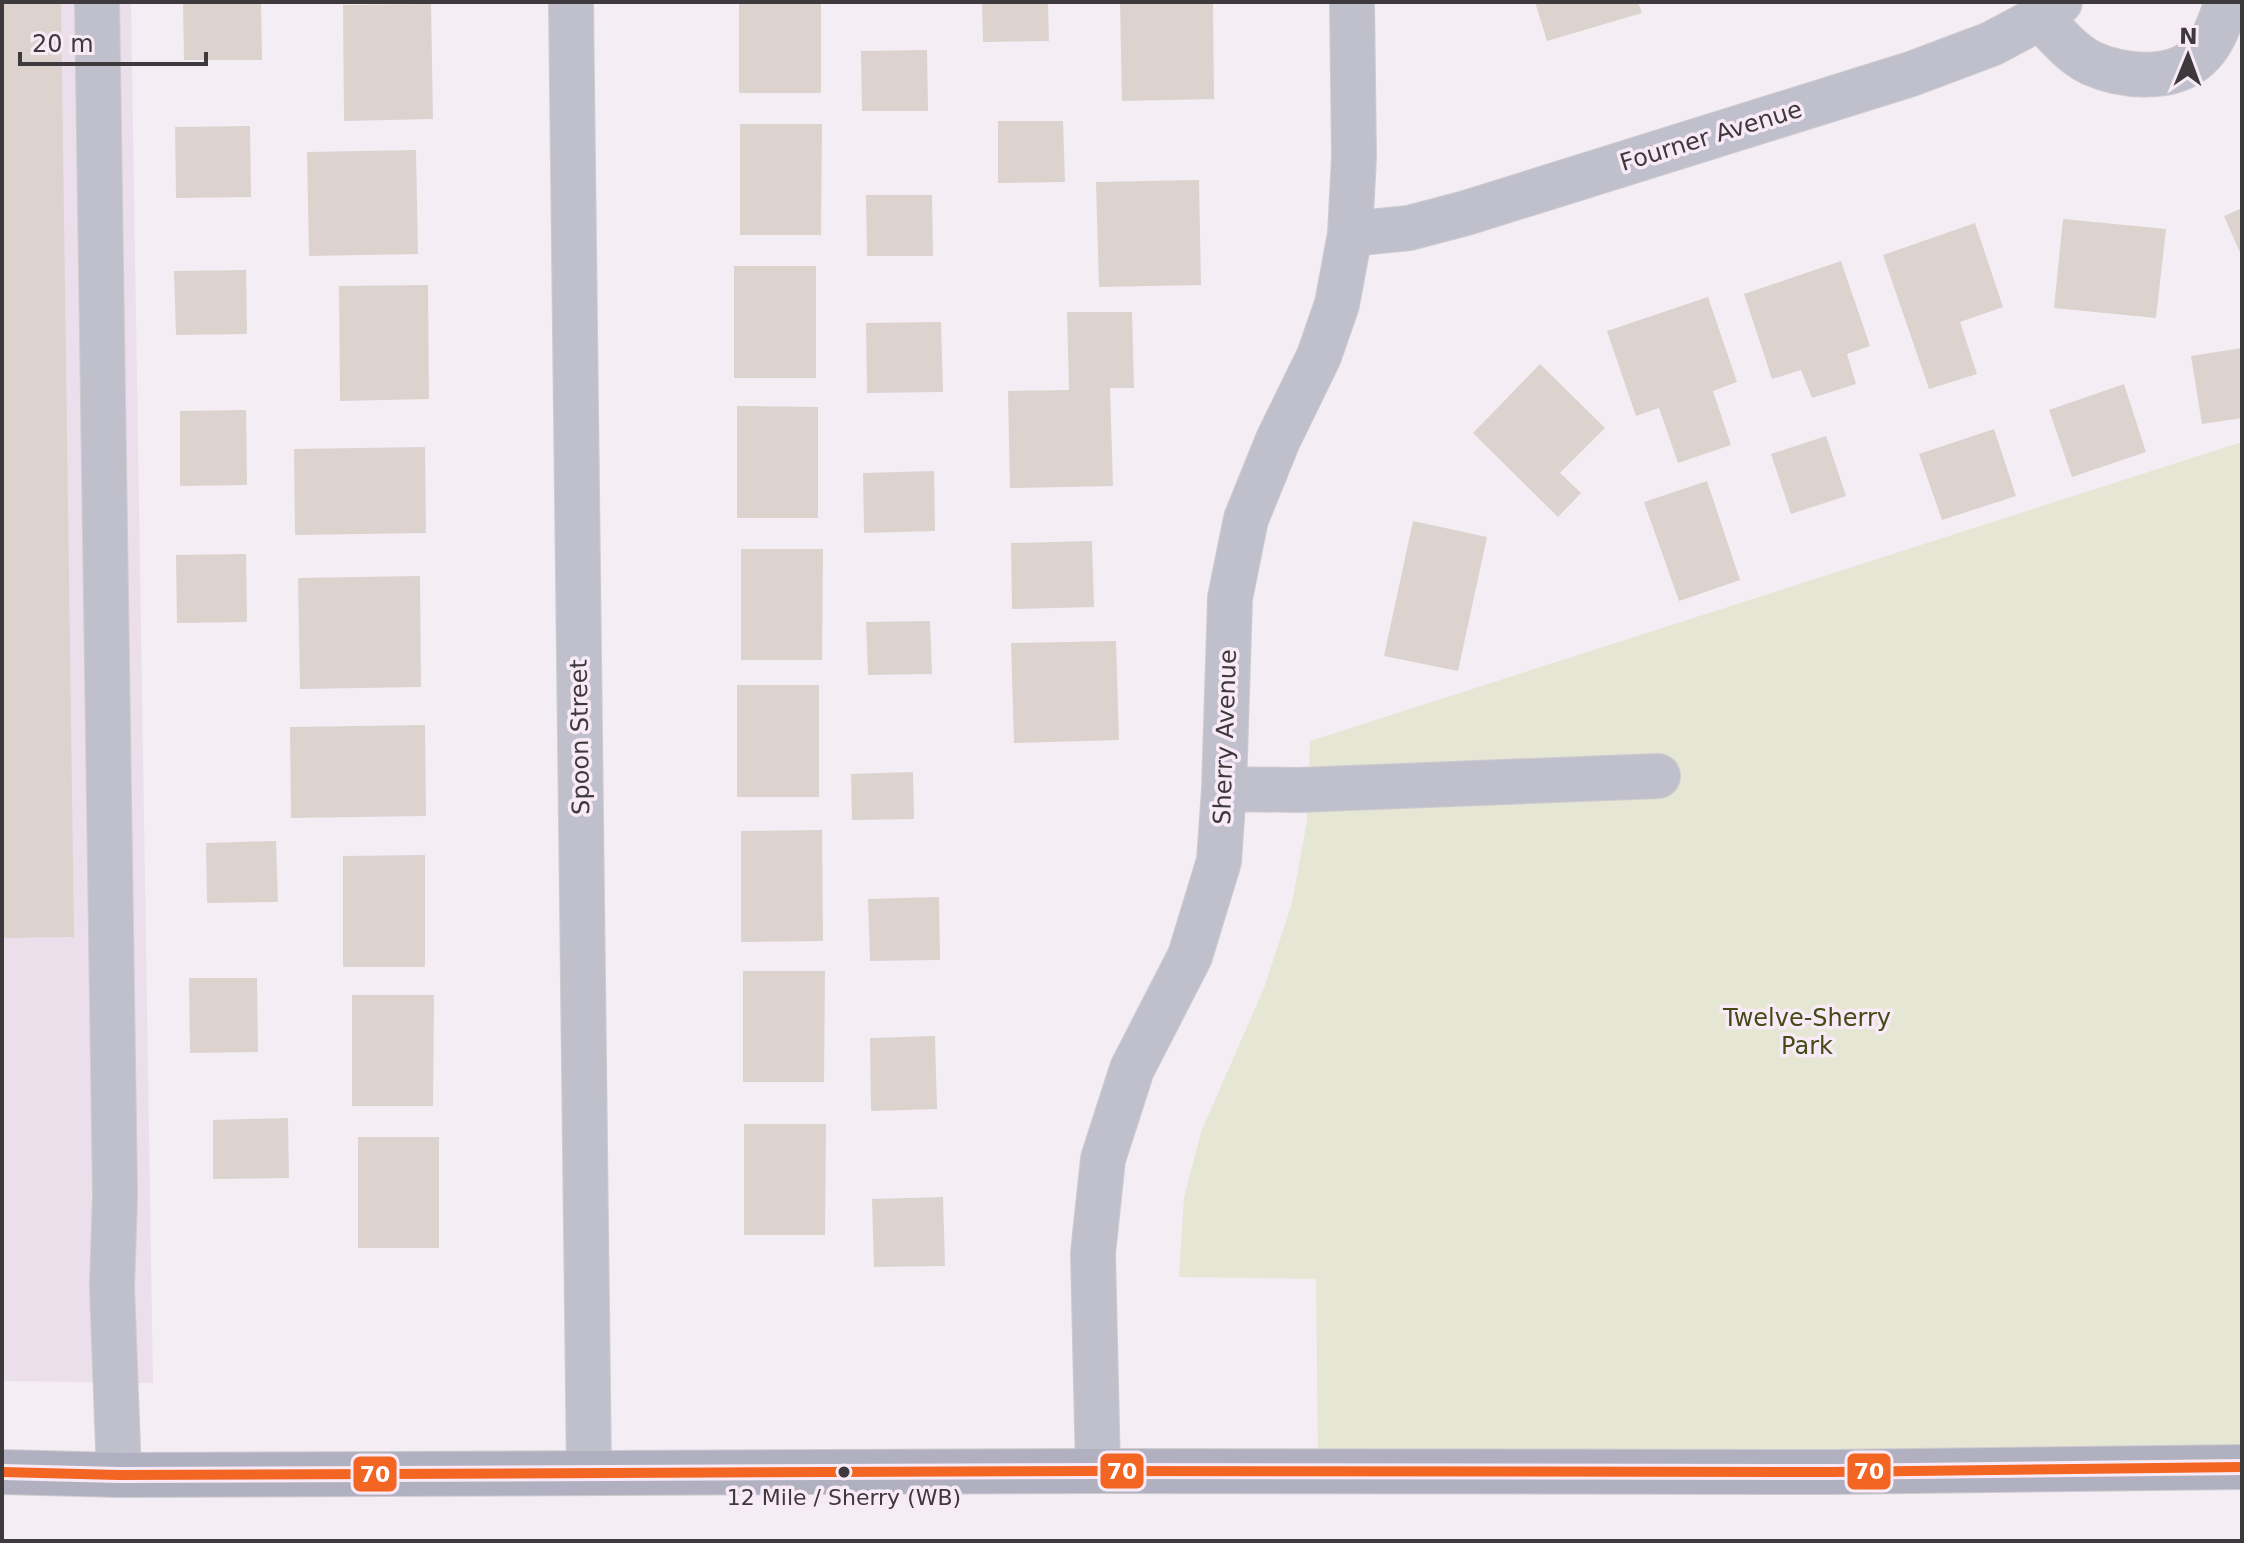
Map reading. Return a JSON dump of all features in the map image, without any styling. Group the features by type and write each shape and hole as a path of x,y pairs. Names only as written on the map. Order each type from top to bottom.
{"main road":[{"path":"2,1472 119,1475 1832,1472 2242,1467"}],"street":[{"path":"97,2 115,1195 112,1287 119,1475"},
{"name":"Spoon Street","path":"571,2 589,1472"},
{"name":"Sherry Avenue","path":"1098,1471 1093,1253 1103,1159 1132,1069 1190,956 1219,861 1230,598 1246,519 1278,440 1319,356 1337,304 1350,234 1354,157 1352,2"},
{"path":"2050,10 2064,43 2091,63 2134,76 2167,73 2197,58 2217,31 2227,2"},
{"name":"Fourner Avenue","path":"1350,234 1409,228 1466,213 1911,74 1991,44 2050,10"},
{"path":"1224,789 1298,790 1658,776"}],"shaded area":[{"path":"2,2 131,2 153,1383 2,1381"}],"green space":[{"name":"Twelve-Sherry Park","path":"2242,442 2242,1460 1318,1462 1316,1279 1179,1277 1184,1198 1201,1132 1264,988 1292,903 1307,821 1310,741"}],"building":[{"path":"2,2 61,2 74,937 2,938"},
{"path":"183,2 261,2 262,60 184,60"},
{"path":"739,2 821,2 821,93 739,93"},
{"path":"982,2 1048,2 1049,41 983,42"},
{"path":"1120,2 1213,2 1214,99 1122,101"},
{"path":"1535,2 1638,2 1642,13 1547,41"},
{"path":"431,4 433,119 344,121 343,5"},
{"path":"927,50 928,111 862,111 861,51"},
{"path":"998,121 1063,121 1065,182 998,183"},
{"path":"740,124 822,124 821,235 740,235"},
{"path":"250,126 251,197 176,198 175,127"},
{"path":"416,150 418,254 309,256 307,152"},
{"path":"1199,180 1201,285 1099,287 1096,182"},
{"path":"866,195 932,195 933,256 867,256"},
{"path":"2242,208 2242,257 2224,216"},
{"path":"2063,219 2166,229 2156,318 2054,308"},
{"path":"1975,223 2003,307 1960,322 1977,374 1929,389 1883,255"},
{"path":"1841,261 1870,346 1847,354 1856,384 1812,398 1801,370 1772,379 1744,294"},
{"path":"734,266 816,266 816,378 734,378"},
{"path":"246,270 247,334 176,335 174,271"},
{"path":"428,285 429,399 340,401 339,286"},
{"path":"1708,297 1737,382 1713,391 1731,445 1678,463 1659,408 1636,416 1607,331"},
{"path":"1067,312 1132,312 1134,388 1110,388 1113,486 1010,488 1008,391 1069,390"},
{"path":"941,322 943,392 867,393 866,323"},
{"path":"2242,348 2242,418 2202,424 2191,356"},
{"path":"1540,364 1605,428 1560,473 1581,493 1558,517 1473,433"},
{"path":"2124,384 2146,452 2072,477 2049,410"},
{"path":"737,406 818,407 818,518 737,518"},
{"path":"246,410 247,485 180,486 180,411"},
{"path":"1994,429 2016,496 1942,520 1919,454"},
{"path":"1826,436 1846,496 1791,514 1771,454"},
{"path":"425,447 426,533 295,535 294,449"},
{"path":"934,471 935,531 864,533 863,473"},
{"path":"1707,481 1740,580 1679,601 1644,502"},
{"path":"1413,521 1487,537 1458,671 1384,656"},
{"path":"1092,541 1094,607 1012,609 1011,543"},
{"path":"741,549 823,549 822,660 741,660"},
{"path":"246,554 247,622 177,623 176,555"},
{"path":"420,576 421,687 300,689 298,578"},
{"path":"930,621 932,674 868,675 866,622"},
{"path":"1116,641 1119,740 1014,743 1011,643"},
{"path":"737,685 819,685 819,797 737,797"},
{"path":"425,725 426,816 291,818 290,727"},
{"path":"913,772 914,819 852,820 851,774"},
{"path":"822,830 823,941 741,942 741,831"},
{"path":"276,841 278,902 207,903 206,843"},
{"path":"425,855 425,967 343,967 343,856"},
{"path":"939,897 940,960 870,961 868,899"},
{"path":"743,971 825,971 824,1082 743,1082"},
{"path":"189,978 257,978 258,1052 190,1053"},
{"path":"352,995 434,995 433,1106 352,1106"},
{"path":"935,1036 937,1109 871,1111 870,1038"},
{"path":"288,1118 289,1178 213,1179 213,1120"},
{"path":"744,1124 826,1124 825,1235 744,1235"},
{"path":"358,1137 439,1137 439,1248 358,1248"},
{"path":"943,1197 945,1266 874,1267 872,1199"}],"transit line":[{"name":"70","path":"2,1472 119,1475 1832,1472 2242,1467"}],"place":[{"name":"12 Mile / Sherry (WB)","path":"844,1472"}]}
